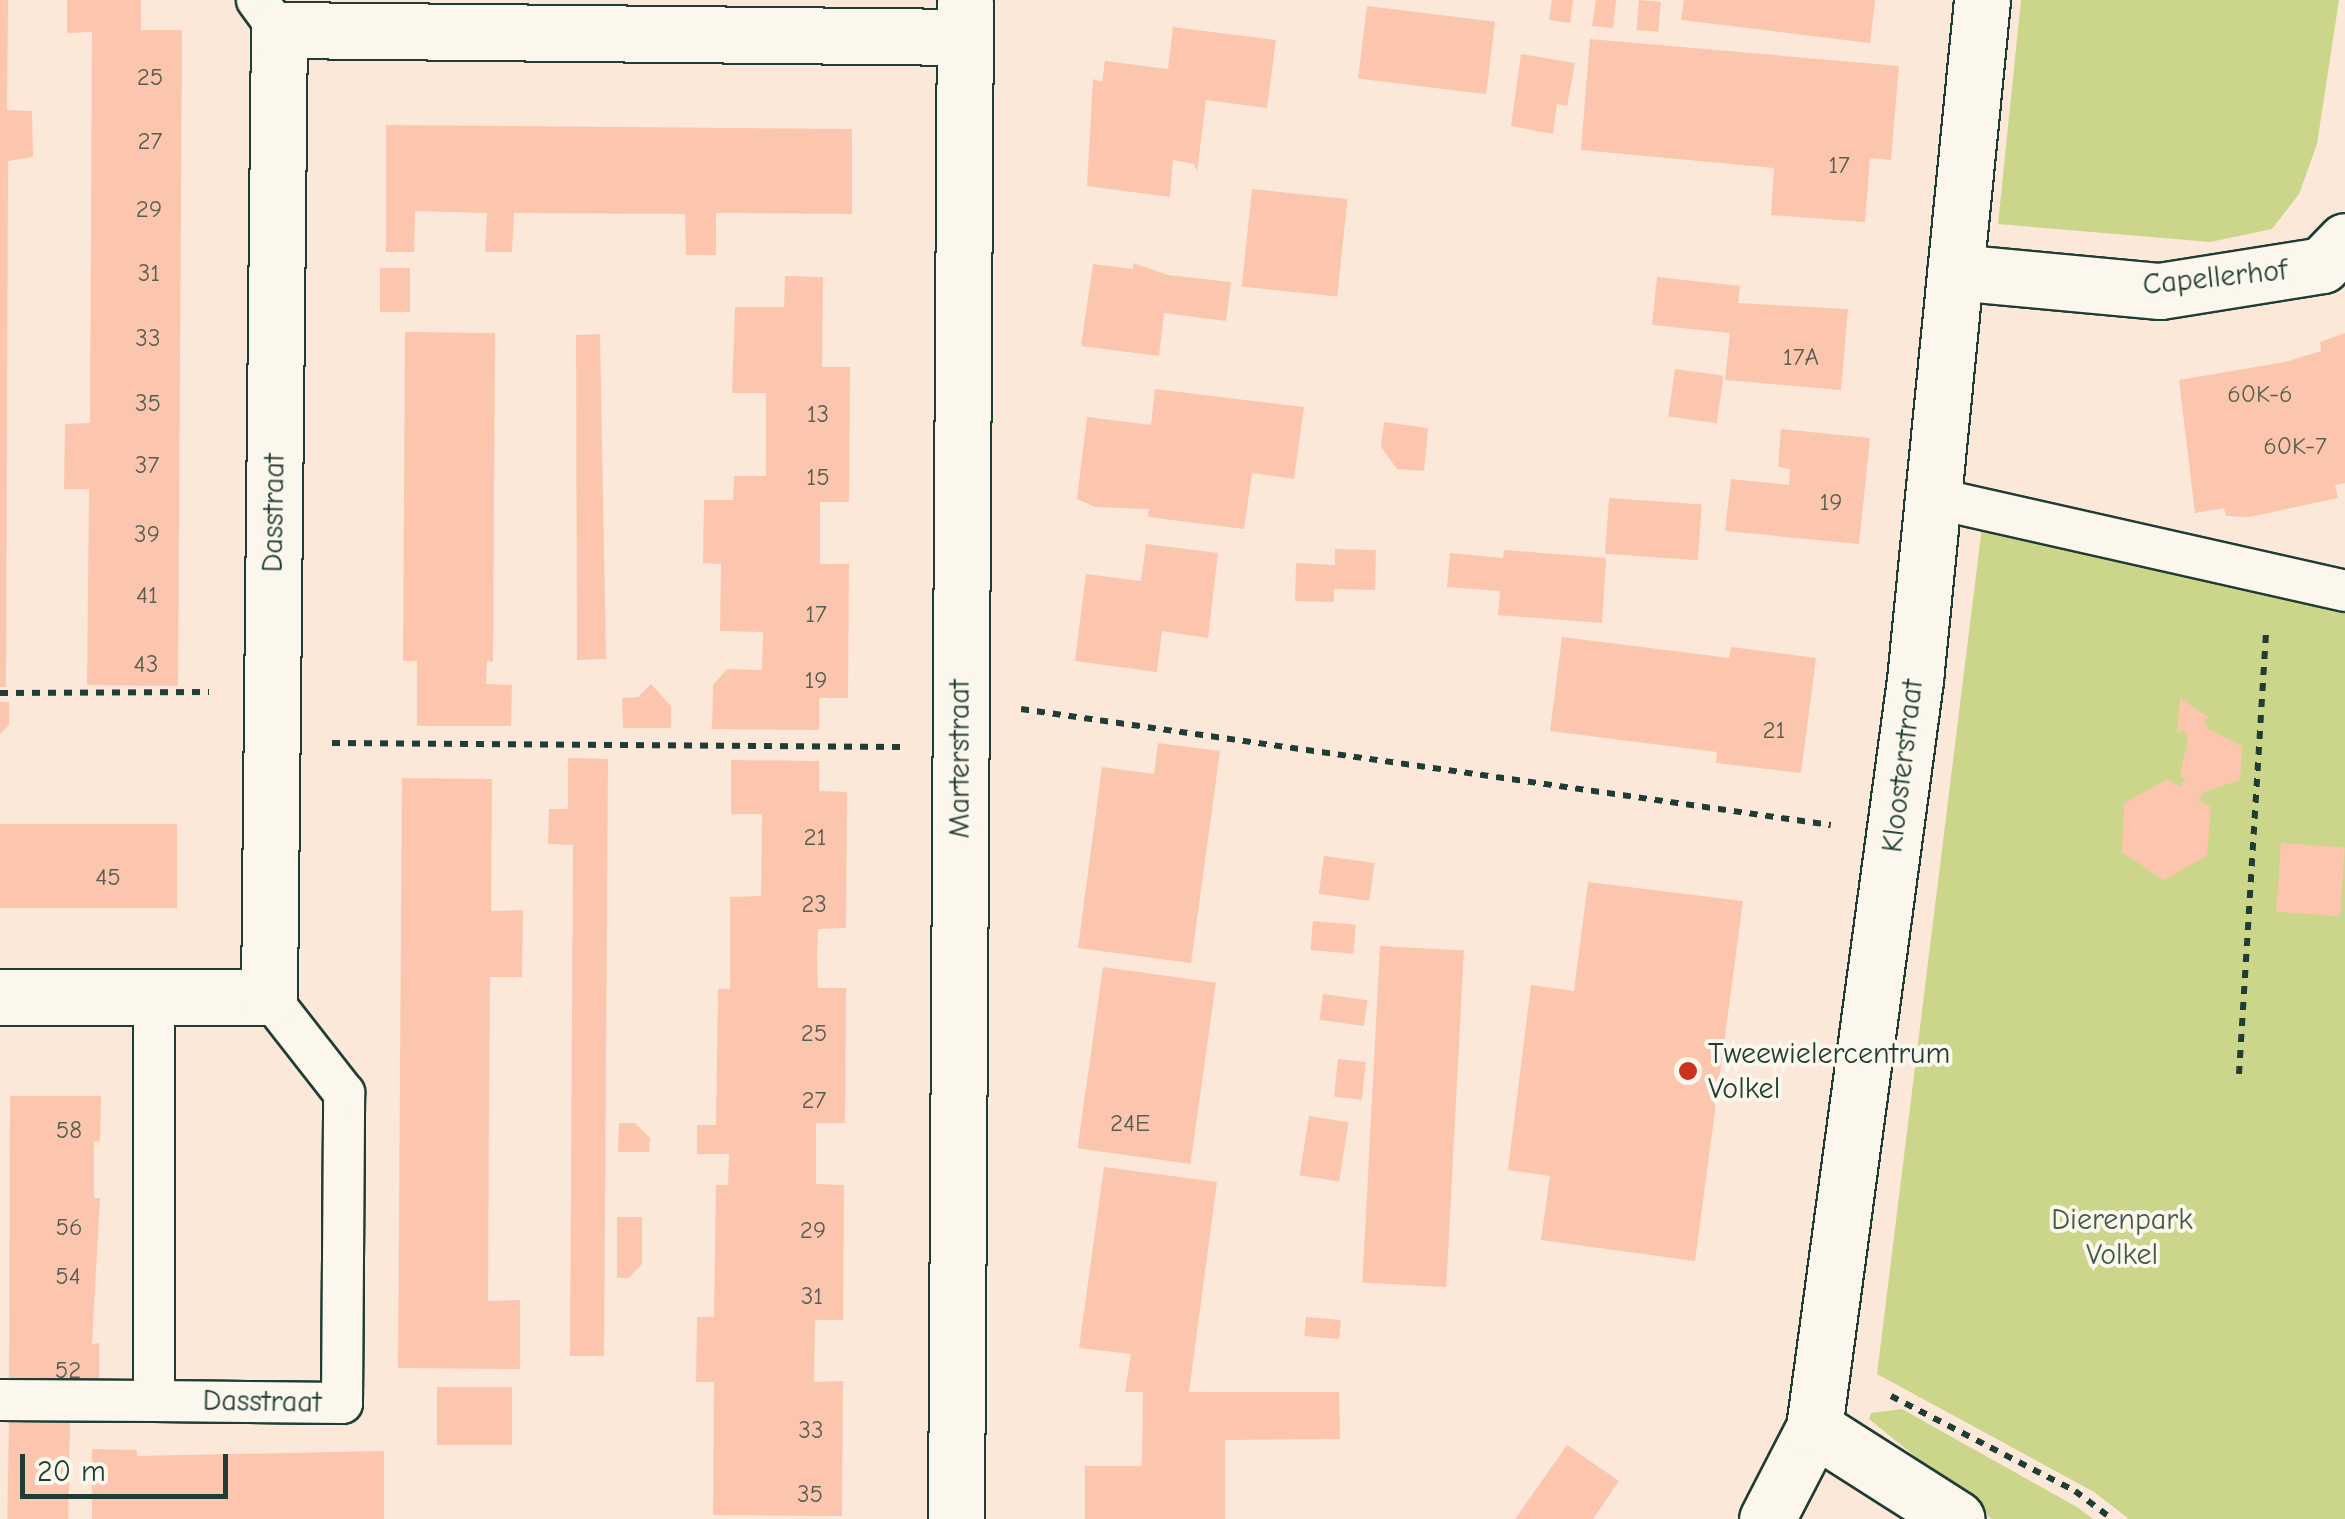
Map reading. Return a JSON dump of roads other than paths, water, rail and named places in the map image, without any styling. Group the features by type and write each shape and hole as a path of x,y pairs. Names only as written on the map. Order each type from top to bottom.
{"street":[{"name":"Kloosterstraat","path":"1767,1519 1818,1403 1894,834 1933,498 1982,0"},
{"name":"Dasstraat","path":"269,996 268,15 965,18"},
{"name":"Marterstraat","path":"956,1519 965,18"},
{"name":"Capellerhof","path":"1955,272 2160,291 2322,265 2345,241"},
{"path":"0,997 269,996"},
{"path":"1818,1403 1957,1519"}],"lane":[{"path":"1933,498 2345,591"},
{"name":"Dasstraat","path":"154,1401 342,1403 344,1093 269,996"},
{"path":"0,1400 154,1401 154,997"}],"place":[{"name":"Tweewielercentrum Volkel","path":"1688,1071"}],"park label":[{"name":"Dierenpark Volkel","path":"2122,1237"}]}
